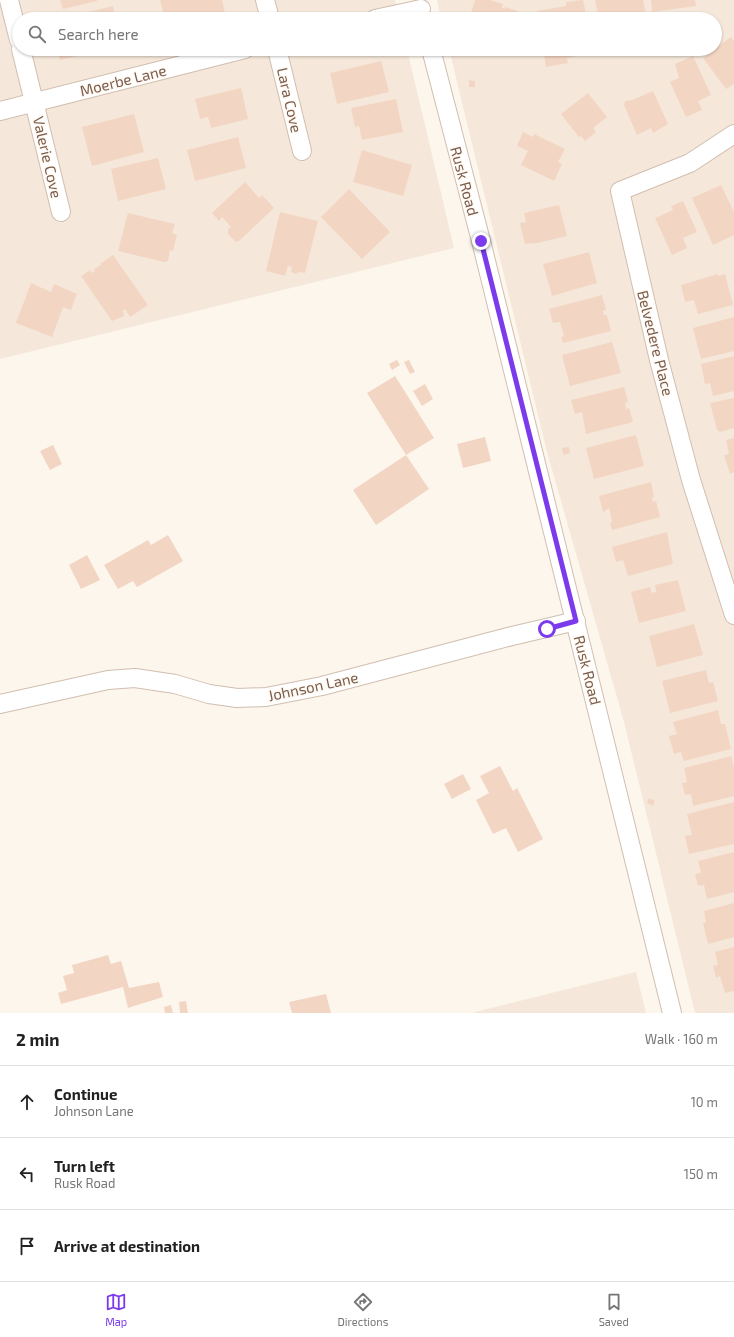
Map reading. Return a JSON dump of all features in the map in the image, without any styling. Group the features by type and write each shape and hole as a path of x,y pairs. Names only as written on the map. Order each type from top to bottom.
{"street":[{"path":"9,0 12,12"},
{"path":"266,0 269,12"},
{"path":"407,12 421,9"},
{"name":"Valerie Cove","path":"23,56 61,212"},
{"name":"Moerbe Lane","path":"0,111 217,56"},
{"name":"Lara Cove","path":"279,56 302,152"},
{"name":"Rusk Road","path":"433,56 576,621 672,1013"},
{"name":"Belvedere Place","path":"734,134 690,163 620,192 659,360 691,480 734,615"},
{"name":"Johnson Lane","path":"0,704 108,680 135,678 175,684 209,694 237,698 273,696 322,686 512,636 576,621"}],"shaded area":[{"path":"0,0 395,0 398,12 12,12 12,56 409,56 454,248 0,359"},
{"path":"437,0 734,0 734,1013 695,1013 624,722 547,452 451,56 722,56 722,12 440,12"},
{"path":"636,972 646,1013 471,1013"}],"building":[{"path":"60,0 97,0 97,1 63,9"},
{"path":"160,0 222,0 225,12 163,12"},
{"path":"475,0 490,0 503,4 502,8 505,9 505,7 518,11 518,12 471,12"},
{"path":"583,0 586,12 537,12 566,6 566,2"},
{"path":"595,0 643,0 646,12 598,12"},
{"path":"651,0 695,0 696,6 652,12"},
{"path":"113,6 114,12 89,12"},
{"path":"731,37 734,41 734,84 726,89 703,58 706,56 722,56 722,44"},
{"path":"59,56 76,56 60,60"},
{"path":"544,56 576,56 567,58 568,63 546,67"},
{"path":"693,56 711,95 698,101 702,110 686,117 670,82 679,78 675,64"},
{"path":"381,61 389,92 337,104 330,73"},
{"path":"469,80 475,81 475,87 469,87"},
{"path":"241,88 248,119 211,128 208,117 200,119 195,99"},
{"path":"653,91 668,124 653,133 651,128 637,135 624,105 625,101 632,100"},
{"path":"588,93 607,117 593,128 596,132 585,141 581,136 579,137 561,114"},
{"path":"396,99 403,132 362,140 359,126 355,127 351,108"},
{"path":"134,114 144,152 92,166 82,127"},
{"path":"523,132 533,137 534,134 565,149 558,162 562,164 554,181 521,165 528,151 517,146"},
{"path":"238,137 246,168 195,181 187,150"},
{"path":"362,150 412,165 403,196 353,182"},
{"path":"158,158 166,189 118,201 111,169"},
{"path":"245,182 259,198 262,195 274,208 239,241 236,242 228,234 228,229 231,227 222,217 219,221 212,213"},
{"path":"721,185 734,212 734,235 713,245 692,198"},
{"path":"349,189 390,232 362,259 321,217"},
{"path":"683,201 697,232 683,238 687,248 672,255 655,218 673,210 671,206"},
{"path":"559,205 567,236 533,244 525,244 520,223 526,222 524,213"},
{"path":"280,212 318,221 305,273 299,272 296,274 291,272 292,267 288,266 285,276 266,271"},
{"path":"128,213 175,224 172,233 177,235 173,251 170,250 168,261 164,262 118,251"},
{"path":"589,252 597,283 552,296 543,264"},
{"path":"113,255 148,305 130,317 125,309 123,311 124,316 112,321 81,276 90,270 92,273 95,271 94,269"},
{"path":"718,274 718,276 725,274 733,305 698,314 694,300 685,302 681,285"},
{"path":"31,283 51,292 54,284 77,294 71,310 63,307 52,337 16,323"},
{"path":"602,295 606,310 603,311 604,315 607,315 611,331 563,343 561,337 564,336 560,322 553,323 549,309"},
{"path":"734,317 734,351 701,359 693,328"},
{"path":"612,342 621,373 570,386 562,355"},
{"path":"734,356 734,391 713,396 710,383 705,384 701,364"},
{"path":"397,360 400,365 392,370 389,364"},
{"path":"409,360 415,372 410,374 404,362"},
{"path":"395,376 434,438 406,455 367,393"},
{"path":"425,384 433,399 422,406 413,391"},
{"path":"624,387 628,402 625,403 626,409 629,408 633,422 586,434 582,412 575,414 571,400"},
{"path":"734,398 734,428 720,432 717,430 710,403"},
{"path":"636,435 644,466 594,479 586,448"},
{"path":"485,437 491,461 463,468 457,444"},
{"path":"734,438 734,472 730,474 724,455 729,454 726,440"},
{"path":"53,445 62,464 50,470 40,451"},
{"path":"569,447 570,453 563,455 562,448"},
{"path":"406,455 429,489 376,525 353,490"},
{"path":"651,482 654,497 652,498 653,502 656,501 660,517 612,530 609,508 603,512 599,496"},
{"path":"667,532 673,564 628,576 623,560 616,562 612,547"},
{"path":"168,535 183,561 137,587 133,581 118,589 104,565 148,540 151,545"},
{"path":"87,555 100,580 81,589 69,565"},
{"path":"678,580 686,611 639,623 631,592 650,587 652,593 656,592 655,585"},
{"path":"694,624 703,655 657,667 649,636"},
{"path":"706,670 709,683 713,682 718,701 670,713 662,681"},
{"path":"718,710 721,724 725,724 731,749 684,761 681,752 674,754 669,736 677,734 673,722"},
{"path":"731,756 734,768 734,796 693,806 691,794 685,795 682,783 687,782 684,768"},
{"path":"500,766 513,791 517,788 543,839 518,852 506,828 493,834 476,800 489,793 480,776"},
{"path":"463,774 471,789 452,799 444,784"},
{"path":"649,798 655,801 653,806 647,803"},
{"path":"734,802 734,844 689,854 685,836 692,835 687,814"},
{"path":"734,852 734,892 707,899 704,885 698,886 695,874 701,873 698,861"},
{"path":"734,903 734,937 708,944 703,923 706,923 704,911"},
{"path":"734,947 734,991 725,993 720,976 716,978 713,966 718,965 715,952"},
{"path":"108,955 111,964 121,961 129,988 159,982 163,997 128,1008 123,987 61,1004 58,993 67,990 63,976 74,973 72,965"},
{"path":"326,994 331,1013 292,1013 289,1002"},
{"path":"186,1001 188,1013 180,1013 179,1002"},
{"path":"171,1005 173,1013 165,1013 164,1007"}],"route":[{"path":"481,241 576,621 547,629"}]}
